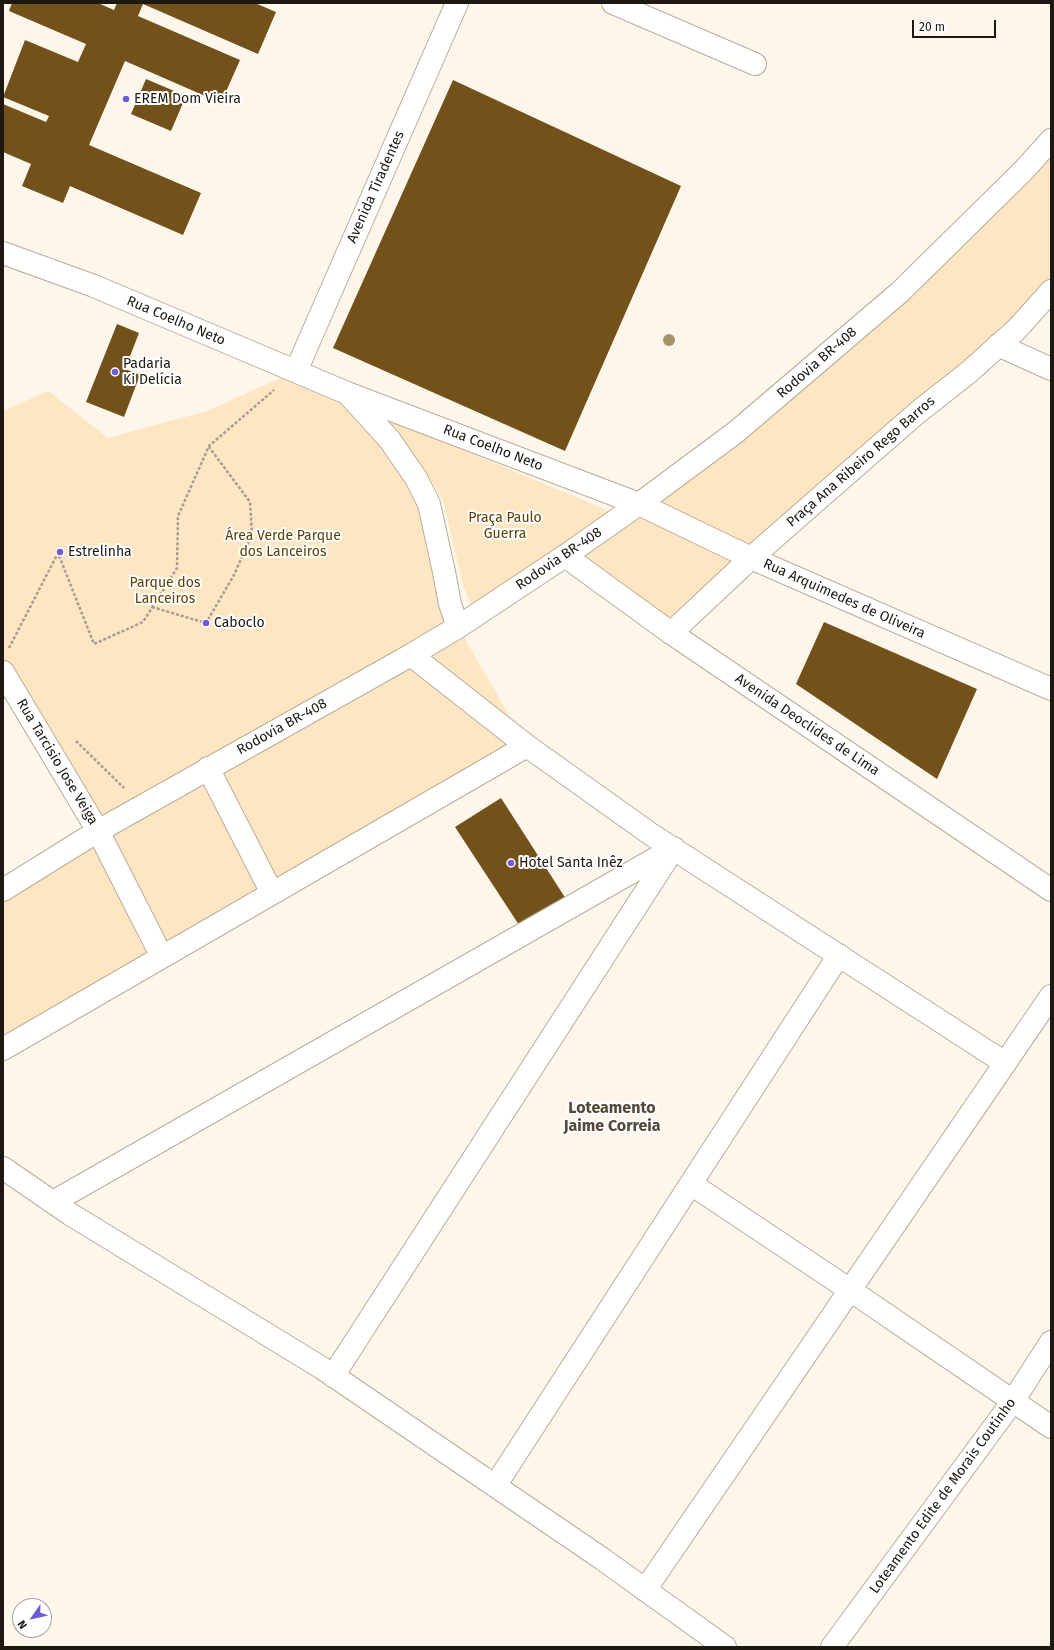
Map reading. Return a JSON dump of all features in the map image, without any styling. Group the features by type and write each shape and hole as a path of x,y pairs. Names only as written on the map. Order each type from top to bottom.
{"street":[{"name":"Avenida Tiradentes","path":"296,371 457,3"},
{"path":"613,3 754,64"},
{"name":"Rodovia BR-408","path":"3,890 98,831 458,627 565,556 639,504 736,432 900,292 1024,170 1051,140"},
{"name":"Rua Coelho Neto","path":"3,254 94,286 347,393 639,504"},
{"name":"Praça Ana Ribeiro Rego Barros","path":"671,633 751,558 917,413 969,372 1017,329 1051,291"},
{"path":"998,345 1051,369"},
{"name":"Rua Coelho Neto","path":"347,393 389,439 416,478 429,504 450,604 458,627"},
{"name":"Rua Arquimedes de Oliveira","path":"639,504 751,558 1051,689"},
{"name":"Avenida Deoclides de Lima","path":"565,556 671,633 1051,890"},
{"path":"411,654 528,746 649,833 1005,1063"},
{"name":"Rua Tarcisio Jose Veiga","path":"5,662 98,831 162,957"},
{"path":"3,1049 528,746"},
{"path":"208,768 272,894"},
{"path":"53,1202 674,848"},
{"path":"334,1376 674,848"},
{"path":"495,1486 839,955"},
{"path":"645,1590 1051,996"},
{"path":"3,1168 70,1214 334,1376 601,1558 725,1647"},
{"path":"691,1184 850,1290 1051,1428"},
{"name":"Loteamento Edite de Morais Coutinho","path":"832,1647 1013,1402 1051,1342"}],"path":[{"path":"5,662 58,553 94,644 143,622 177,568 178,516 208,446 296,371"},
{"path":"152,607 206,623 234,575 252,534 250,502 208,446"}],"green space":[{"path":"1051,134 1051,291 671,633 565,556 900,292"},
{"name":"Parque dos Lanceiros","path":"296,371 347,393 416,478 458,627 527,746 3,1049 3,890 98,831 3,672 3,411 48,391 108,438 207,411"},
{"name":"Praça Paulo Guerra","path":"375,413 616,514 474,612 463,585 444,503 432,482 410,450"}],"building":[{"path":"12,3 98,3 114,10 117,3 255,3 276,12 258,54 143,4 138,16 240,60 221,103 125,61 89,145 201,193 183,235 70,186 63,203 22,186 31,164 3,152 3,104 46,122 49,116 3,97 25,40 78,62 86,44 9,11"},
{"path":"146,79 186,96 171,131 131,114"},
{"path":"453,80 681,186 565,451 333,348"},
{"name":"Padaria Ki Delícia","path":"117,324 139,333 125,369 140,375 124,417 86,402"},
{"path":"824,622 977,689 937,779 796,684"},
{"name":"Hotel Santa Inêz","path":"501,798 566,899 521,928 455,827"}],"place":[{"name":"EREM Dom Vieira","path":"126,99"},
{"name":"Padaria Ki Delícia","path":"115,372"},
{"name":"Estrelinha","path":"60,552"},
{"name":"Caboclo","path":"206,623"},
{"name":"Hotel Santa Inêz","path":"511,863"}],"district":[{"name":"Loteamento Jaime Correia","path":"612,1118"}],"park label":[{"name":"Área Verde Parque dos Lanceiros","path":"283,544"}]}
